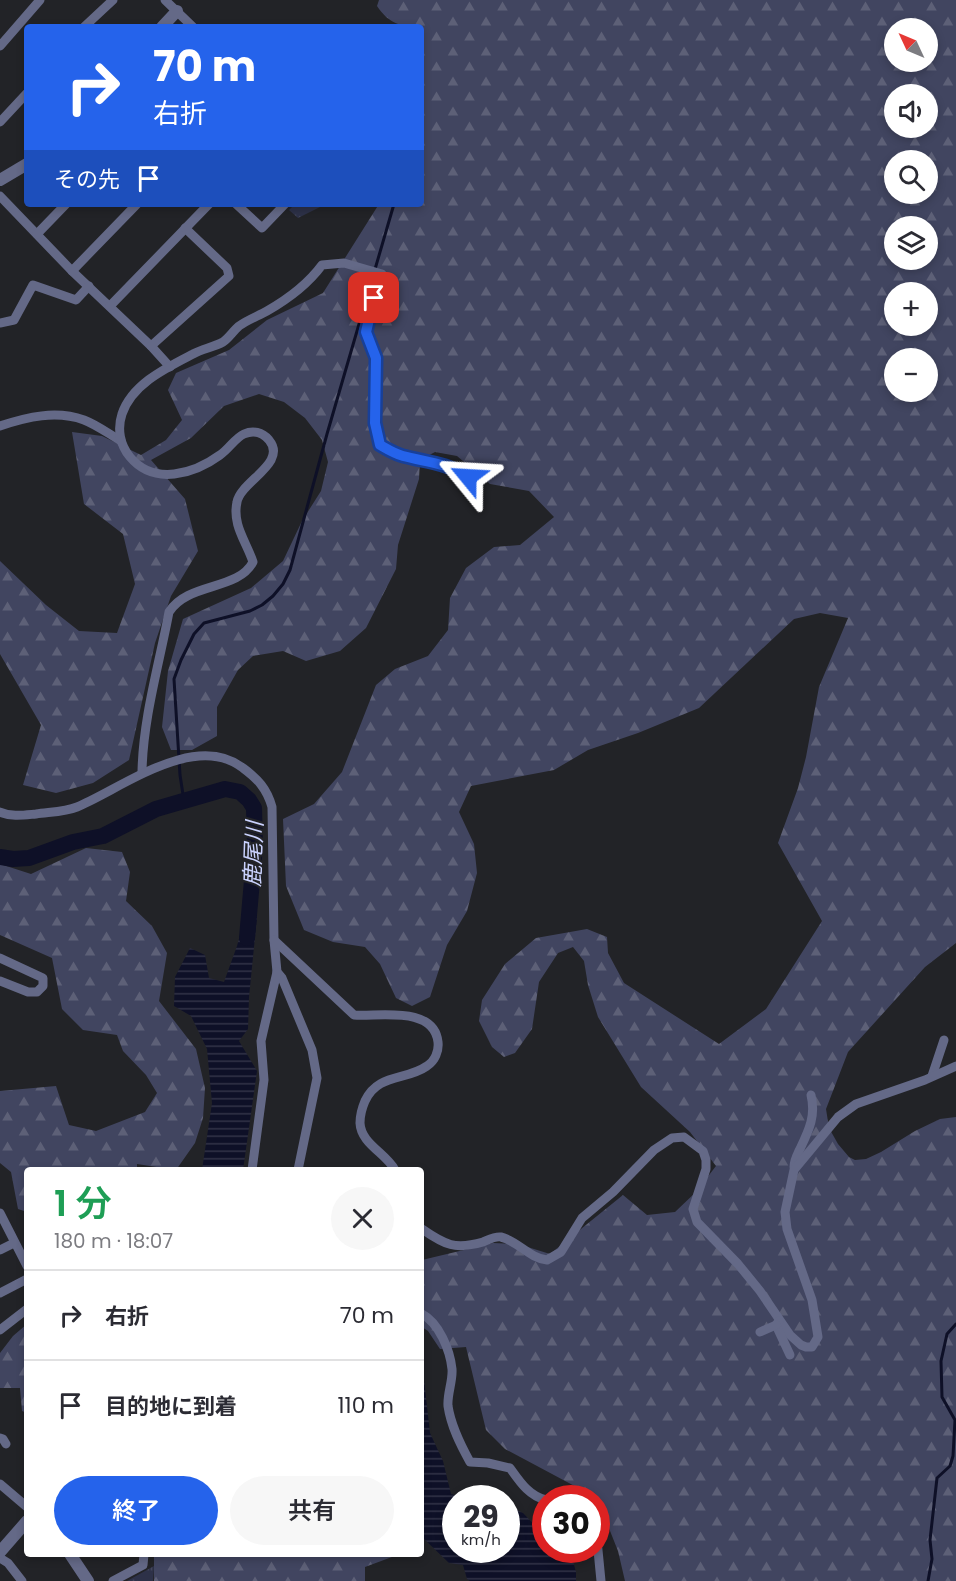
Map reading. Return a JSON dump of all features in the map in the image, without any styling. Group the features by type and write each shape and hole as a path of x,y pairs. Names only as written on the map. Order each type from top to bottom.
{"street":[{"path":"0,46 40,0"},
{"path":"87,24 113,0"},
{"path":"165,0 190,24"},
{"path":"165,24 177,11"},
{"path":"0,122 24,96"},
{"path":"0,180 24,166"},
{"path":"0,196 72,271 170,367"},
{"path":"37,234 63,207"},
{"path":"72,271 134,207"},
{"path":"110,306 206,207"},
{"path":"239,207 262,228 282,207"},
{"path":"151,346 228,276 227,268 185,228"},
{"path":"121,441 120,420 129,399 149,380 193,354 223,342 239,326 270,309 311,280 322,265 344,263 382,274 366,332 376,358 375,423 380,445 400,456 439,463 457,470 478,484"},
{"path":"0,323 14,320 33,285 76,300 89,286"},
{"path":"0,426 28,417 62,415 84,420 121,441 133,460 144,469 161,475 181,473 205,464 223,453 240,436 249,432 258,432 271,442 273,456 269,464 246,485 237,500 235,519 253,562 249,569 242,575 190,594 175,602 169,612 142,745 142,772"},
{"path":"0,812 24,815 74,808 109,792 142,772 195,756 217,757 234,761 252,774 268,792 273,807 274,940 277,972 261,1041 264,1080 252,1167"},
{"path":"274,940 354,1015 410,1015 427,1023 435,1031 438,1043 436,1055 431,1063 416,1071 380,1083 371,1090 363,1106 360,1121 361,1132 392,1167"},
{"path":"0,958 43,978 43,986 37,992 28,992 0,981"},
{"path":"277,972 282,978 312,1050 317,1078 299,1167"},
{"path":"932,1076 944,1040"},
{"path":"794,1170 838,1117 856,1104 956,1065"},
{"path":"778,1323 801,1345 812,1347 816,1342 818,1337 812,1300 787,1229 785,1212 794,1161 807,1135 813,1115 811,1095"},
{"path":"424,1230 449,1245 462,1248 501,1238 515,1244 532,1256 547,1260 561,1252 582,1218 594,1205 613,1192 654,1150 672,1137 684,1137 703,1151 706,1160 706,1169 693,1209 697,1222 738,1264 760,1291 778,1323 790,1355"},
{"path":"0,1213 24,1260"},
{"path":"0,1250 15,1243"},
{"path":"0,1293 24,1281"},
{"path":"0,1330 24,1311"},
{"path":"424,1315 444,1340 452,1369 448,1405 457,1439 470,1462 488,1462 510,1468 524,1488 532,1494"},
{"path":"760,1332 778,1323"},
{"path":"0,1484 24,1504"},
{"path":"0,1552 24,1524"},
{"path":"72,1557 88,1581"},
{"path":"139,1557 143,1565"},
{"path":"143,1565 144,1557"},
{"path":"0,1558 8,1563 22,1581"},
{"path":"599,1563 601,1581"},
{"path":"112,1581 143,1565"}],"green space":[{"path":"379,0 956,0 956,943 925,967 848,1052 826,1109 829,1128 838,1144 849,1157 855,1160 866,1159 881,1152 940,1119 956,1117 956,1581 625,1581 618,1551 610,1531 610,1485 573,1485 505,1449 486,1430 466,1347 440,1349 424,1328 424,1260 493,1243 518,1244 550,1254 623,1195 647,1215 675,1212 696,1192 716,1166 690,1132 641,1087 598,1017 588,985 584,961 573,947 558,953 539,982 532,1029 515,1053 504,1057 492,1047 479,1021 482,1000 505,964 536,938 587,929 607,937 608,953 624,983 719,1044 766,1009 822,921 778,843 798,788 819,687 848,618 820,613 794,619 699,708 588,750 554,770 471,786 459,812 474,844 477,873 467,911 447,945 430,997 412,1006 396,998 380,964 365,947 333,942 304,930 286,886 283,819 314,804 342,772 376,685 395,669 428,656 448,630 450,598 466,568 494,547 520,545 554,517 529,491 490,484 457,456 435,452 420,460 419,479 398,545 396,569 366,628 340,651 306,661 283,651 253,656 238,670 217,707 217,736 192,750 171,750 162,727 168,671 183,619 251,588 283,561 302,521 321,491 328,462 322,440 305,418 284,402 259,394 224,406 191,438 151,460 185,499 198,551 171,596 155,643 129,760 93,783 56,793 23,785 41,725 0,654 0,561 46,605 79,631 117,633 135,584 123,534 84,504 72,432 102,436 141,455 166,440 182,420 168,390 176,373 229,350 267,320 323,293 377,207 424,207 424,24 400,24 391,21 377,6"},
{"path":"292,207 320,207 298,218 289,210"},
{"path":"86,848 122,852 130,872 126,901 152,926 167,953 159,1001 196,1049 205,1088 203,1118 195,1143 178,1167 137,1164 137,1167 24,1167 24,1211 18,1209 11,1172 0,1163 0,1091 56,1086 69,1125 96,1131 145,1112 157,1093 146,1075 123,1051 117,1035 83,1030 62,1009 52,958 0,935 0,864 31,874"},
{"path":"24,1327 24,1412 22,1411 20,1388 0,1388 0,1353 13,1336"},
{"path":"154,1557 392,1557 365,1567 365,1581 154,1581"},
{"path":"154,1566 153,1581 127,1581"}],"shaded area":[{"path":"245,917 257,917 248,1029 239,1041 257,1071 243,1167 202,1167 212,1103 207,1049 191,1016 174,1006 175,977 190,948 205,955 209,978 224,982"},
{"path":"424,1380 430,1433 443,1461 449,1485 442,1485 442,1556 424,1539"},
{"path":"520,1512 532,1522 532,1563 574,1563 576,1581 470,1581 467,1579 463,1565 449,1563 520,1563"}],"waterway":[{"path":"184,801 180,775 174,679 194,634 204,623 250,611 262,605 283,584 290,570 393,207"},
{"name":"鹿尾川","path":"0,857 29,858 73,842 103,836 156,809 225,789 240,792 254,808 255,846 247,938"},
{"path":"928,1581 932,1559 930,1540 937,1478 950,1466 953,1456 955,1420 942,1397 941,1361 947,1334 956,1324"}],"route":[{"path":"374,298 366,332 376,358 375,423 380,445 400,456 439,463 468,477"}]}
